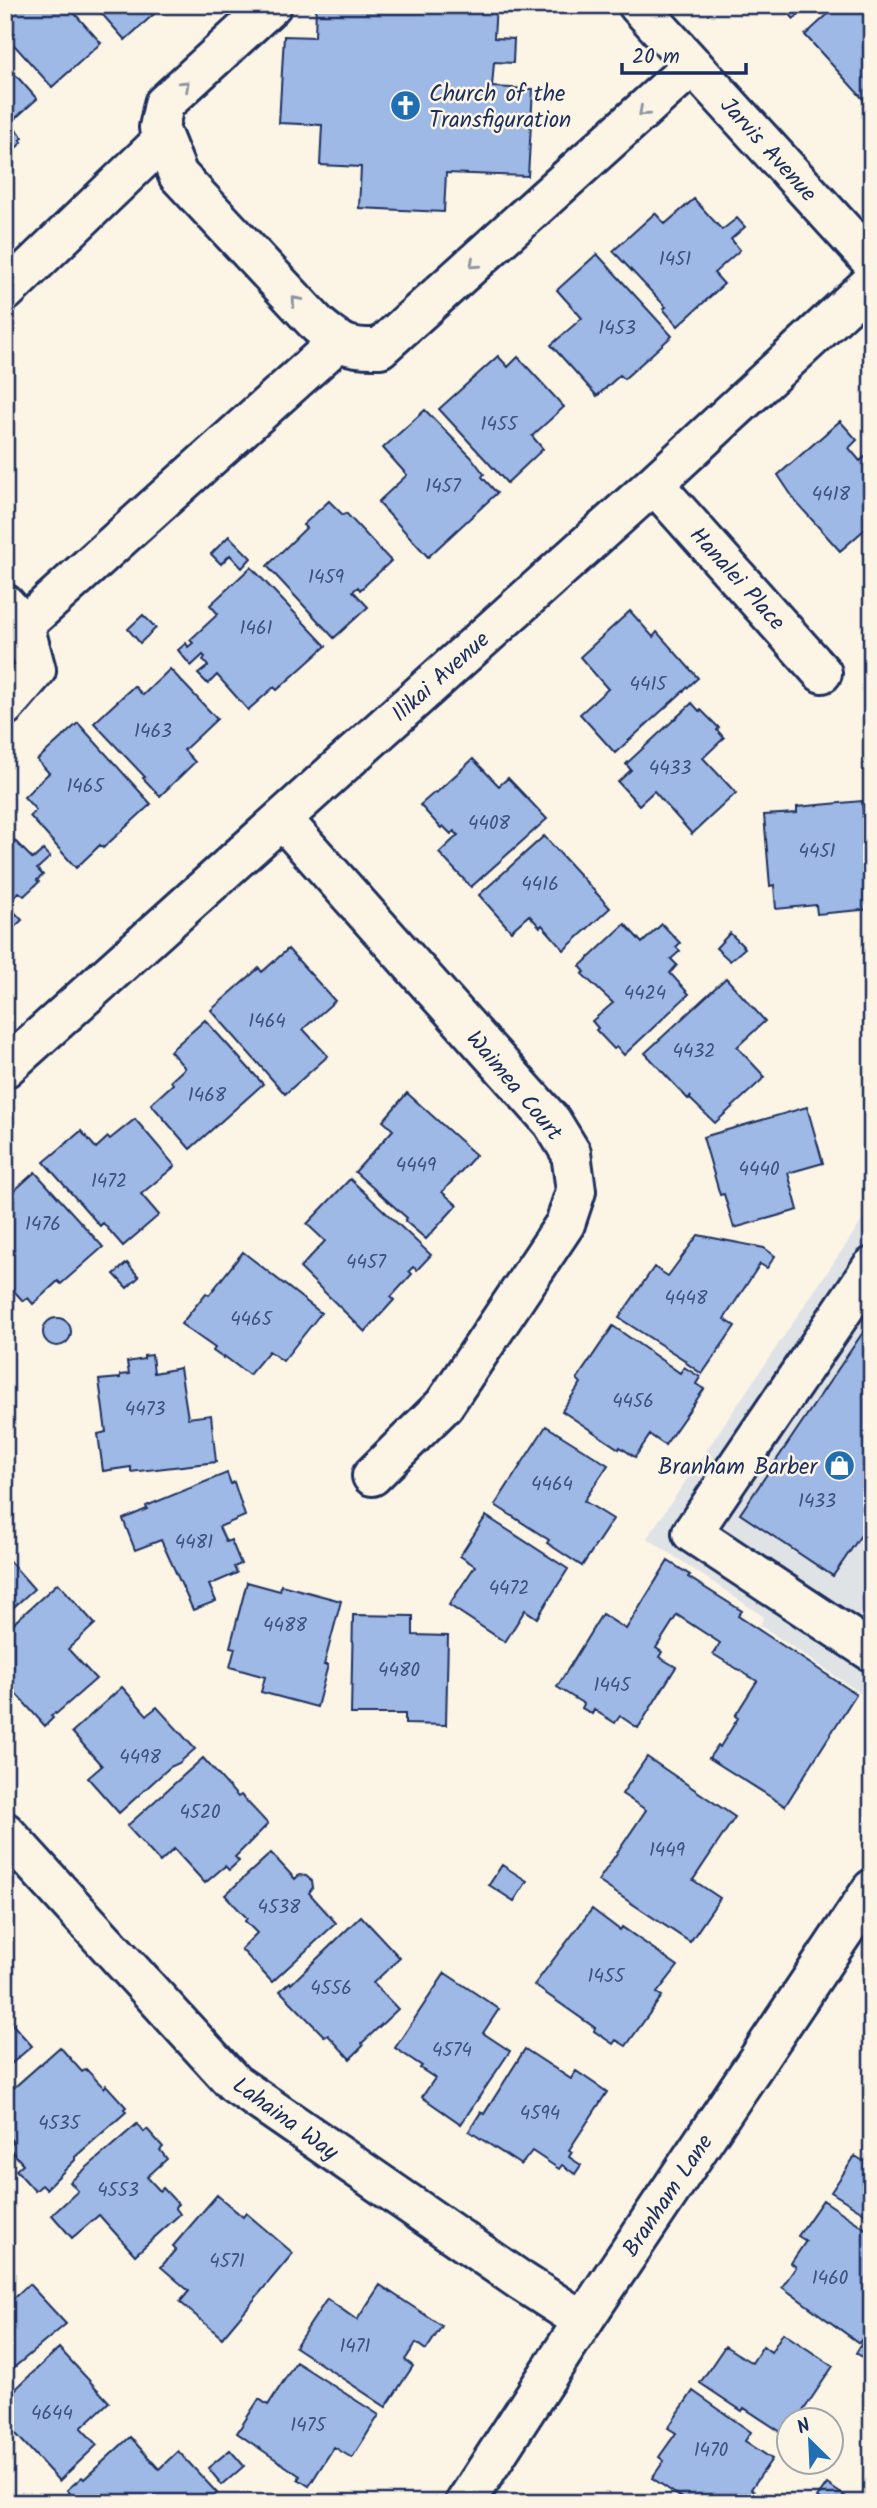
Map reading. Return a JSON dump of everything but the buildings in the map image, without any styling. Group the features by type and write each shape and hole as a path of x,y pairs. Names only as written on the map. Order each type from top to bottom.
{"street":[{"path":"272,5 164,104 159,128 178,175 318,325 338,342 357,348 380,348 693,65"},
{"name":"Jarvis Avenue","path":"639,5 872,262"},
{"path":"5,292 163,140"},
{"name":"Ilikai Avenue","path":"5,1068 654,484 872,282"},
{"path":"5,706 36,670 15,615 338,342"},
{"name":"Hanalei Place","path":"654,484 822,673"},
{"name":"Waimea Court","path":"282,819 552,1122 571,1153 576,1191 565,1224 444,1405 372,1476"},
{"path":"867,1640 692,1533 872,1267"},
{"name":"Lahaina Way","path":"5,1832 233,2083 583,2321"},
{"name":"Branham Lane","path":"465,2503 583,2321 872,1889"}],"shaded area":[{"path":"872,1206 872,1701 760,1625 764,1617 647,1538"}],"place":[{"name":"Church of the Transfiguration","path":"406,106"},
{"name":"Branham Barber","path":"840,1466"}]}
